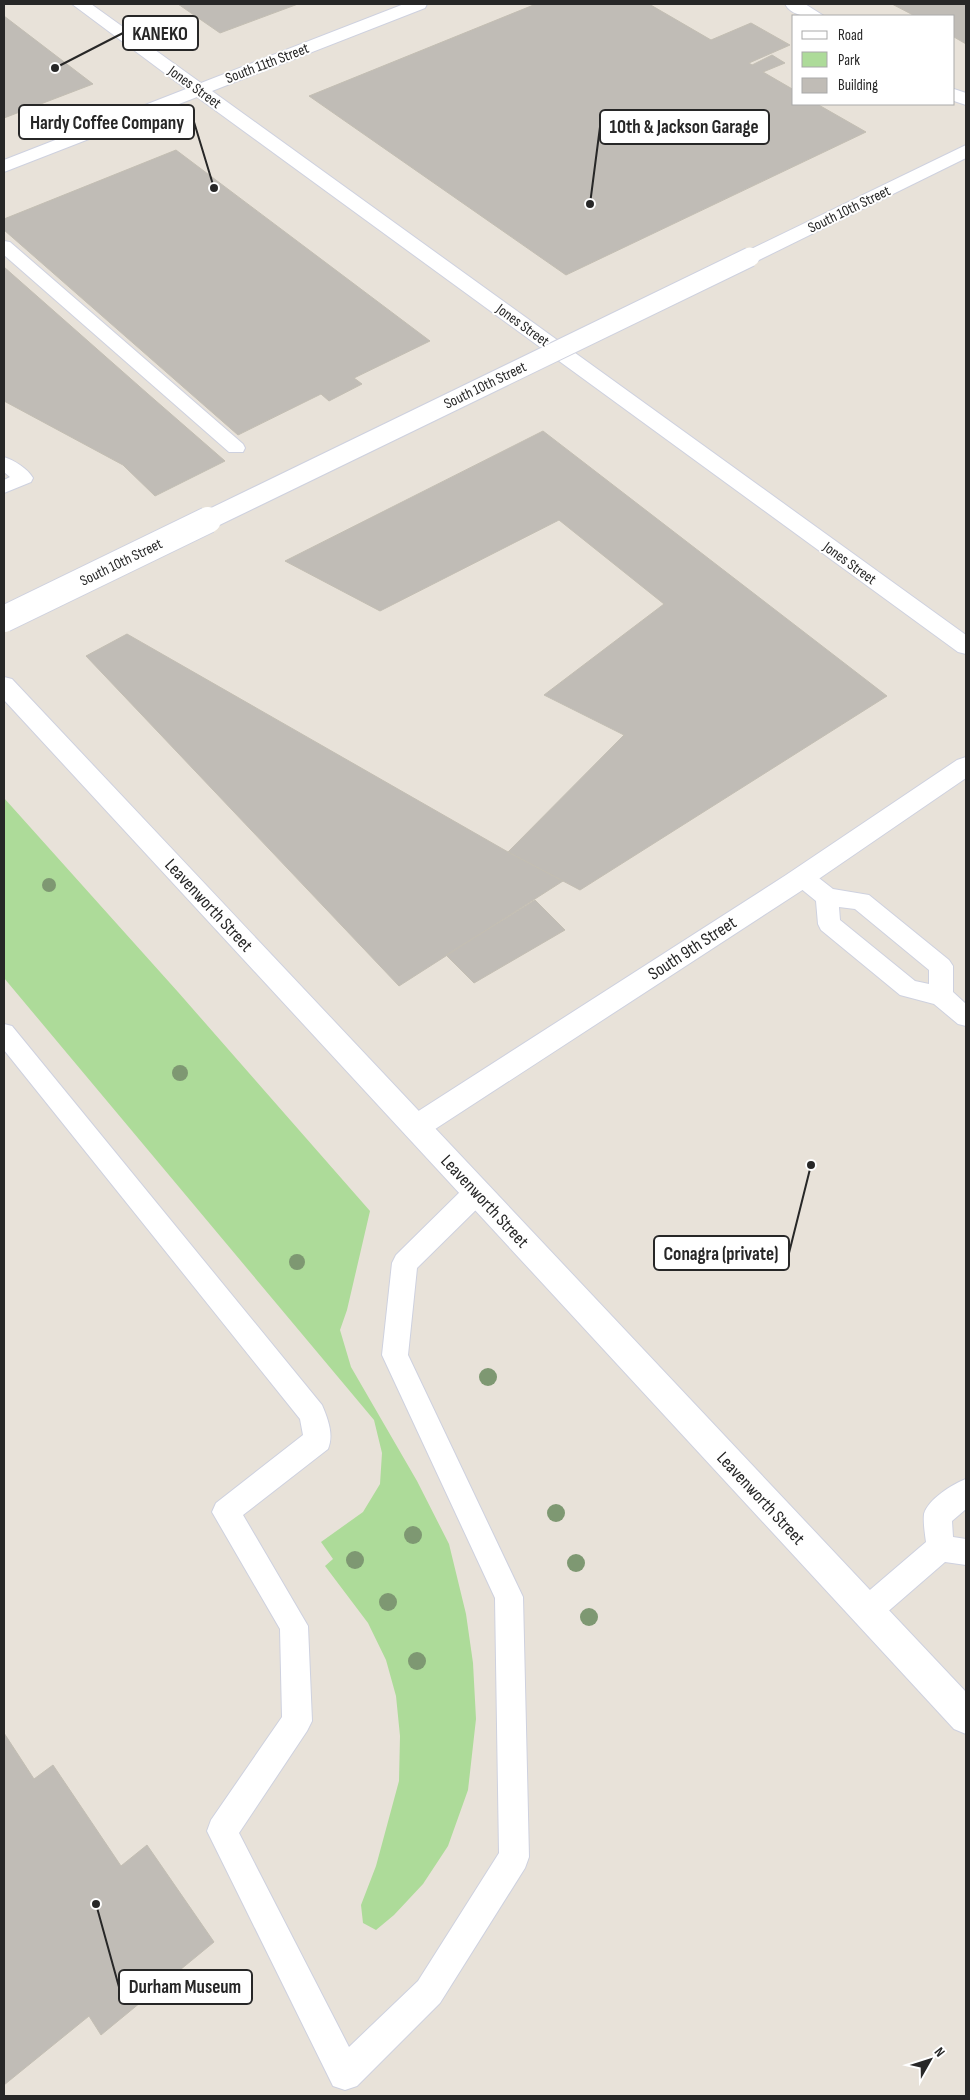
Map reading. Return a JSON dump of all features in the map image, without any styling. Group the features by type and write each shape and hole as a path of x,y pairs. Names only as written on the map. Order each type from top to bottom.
{"street":[{"name":"Jones Street","path":"80,4 966,646"},
{"name":"South 11th Street","path":"4,166 419,4"},
{"path":"793,4 813,15"},
{"name":"South 10th Street","path":"4,619 966,152"},
{"name":"Leavenworth Street","path":"4,685 966,1717"},
{"name":"South 9th Street","path":"416,1127 802,877 966,766"}],"lane":[{"path":"4,246 236,448"},
{"path":"4,463 24,478 4,487"},
{"path":"802,877 827,897 861,902 941,966 941,996"},
{"path":"827,897 830,924 908,989 941,996 966,1017"},
{"path":"4,1033 312,1414 318,1440 226,1512 294,1626 298,1720 222,1831 345,2074 429,1992 514,1857 509,1597 395,1355 405,1263 477,1192"},
{"path":"867,1611 953,1550 938,1515 966,1492"}],"green space":[{"path":"4,798 178,992 370,1211 347,1310 340,1330 351,1367 417,1481 449,1544 466,1614 473,1663 476,1719 468,1790 448,1846 423,1884 394,1915 376,1930 363,1923 361,1905 376,1866 399,1781 400,1736 396,1696 386,1660 368,1623 325,1566 333,1559 321,1542 363,1512 380,1484 382,1453 374,1420 4,978"}],"building":[{"path":"178,4 298,4 220,33"},
{"path":"536,4 649,4 711,40 751,23 790,45 749,63 752,65 772,55 785,63 763,72 792,89 792,105 819,105 866,132 566,275 309,96"},
{"path":"892,4 966,4 966,44 955,38 955,15 913,15"},
{"path":"4,16 93,84 4,118"},
{"path":"176,150 430,341 354,378 362,384 329,401 321,394 238,435 4,230 4,219"},
{"path":"4,267 225,461 155,496 123,465 4,401"},
{"path":"543,431 887,696 580,890 508,852 624,735 544,695 664,604 559,520 380,611 285,561"},
{"path":"127,634 508,852 563,881 399,986 86,656"},
{"path":"535,900 565,930 474,983 446,955"},
{"path":"4,1733 34,1779 53,1765 121,1866 147,1845 214,1942 101,2035 89,2016 4,2085"}],"place":[{"name":"KANEKO","path":"55,68"},
{"name":"Hardy Coffee Company","path":"214,188"},
{"name":"10th & Jackson Garage","path":"590,204"},
{"name":"Conagra (private)","path":"811,1165"},
{"name":"Durham Museum","path":"96,1904"}]}
